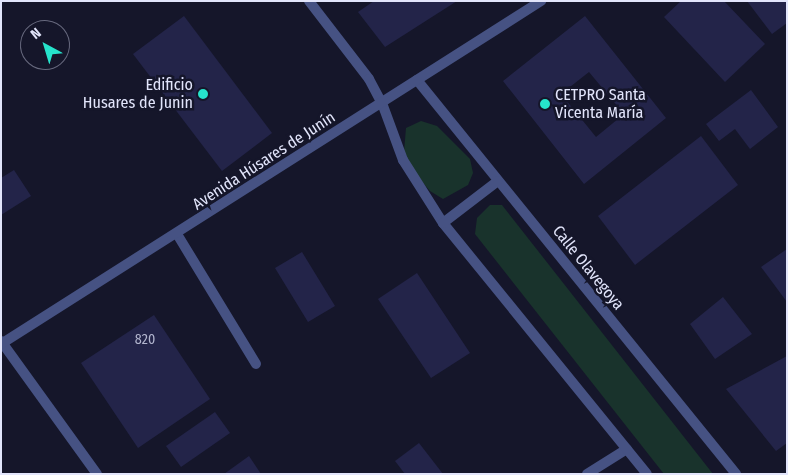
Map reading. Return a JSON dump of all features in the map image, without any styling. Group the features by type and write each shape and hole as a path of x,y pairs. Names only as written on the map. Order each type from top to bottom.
{"street":[{"path":"309,1 369,79 382,103 404,160 443,223 647,474"},
{"name":"Avenida Húsares de Junín","path":"2,344 541,1"},
{"name":"Calle Olavegoya","path":"417,80 736,474"},
{"path":"443,223 498,181"},
{"path":"177,234 256,364"},
{"path":"2,344 97,474"},
{"path":"586,474 627,449"}],"green space":[{"path":"421,121 437,126 470,159 473,173 468,185 443,199 430,191 412,170 404,152 406,128"},
{"path":"490,205 502,205 713,474 664,474 475,234 477,218"}],"building":[{"path":"374,1 457,1 385,47 358,12"},
{"path":"681,1 724,1 765,44 725,82 664,17"},
{"path":"747,1 787,1 787,23 772,34"},
{"name":"Edificio Husares de Junin","path":"184,16 272,133 222,171 133,54"},
{"name":"CETPRO Santa Vicenta María","path":"585,16 666,118 584,184 503,81","holes":["589,72 624,114 596,137 561,94"]},
{"path":"751,90 778,127 750,149 735,129 719,141 706,124"},
{"path":"701,136 738,185 635,265 598,216"},
{"path":"14,170 31,196 1,215 1,178"},
{"path":"787,249 787,302 761,267"},
{"path":"302,252 335,306 308,322 275,268"},
{"path":"417,273 470,353 431,378 378,299"},
{"path":"723,297 752,334 715,359 690,324"},
{"path":"154,315 210,399 138,448 81,363"},
{"path":"787,356 787,443 776,451 726,389"},
{"path":"215,412 230,433 181,467 166,446"},
{"path":"419,443 443,474 405,474 395,461"},
{"path":"249,456 261,474 224,474"}],"place":[{"name":"Edificio Husares de Junin","path":"203,94"},
{"name":"CETPRO Santa Vicenta María","path":"545,104"}]}
